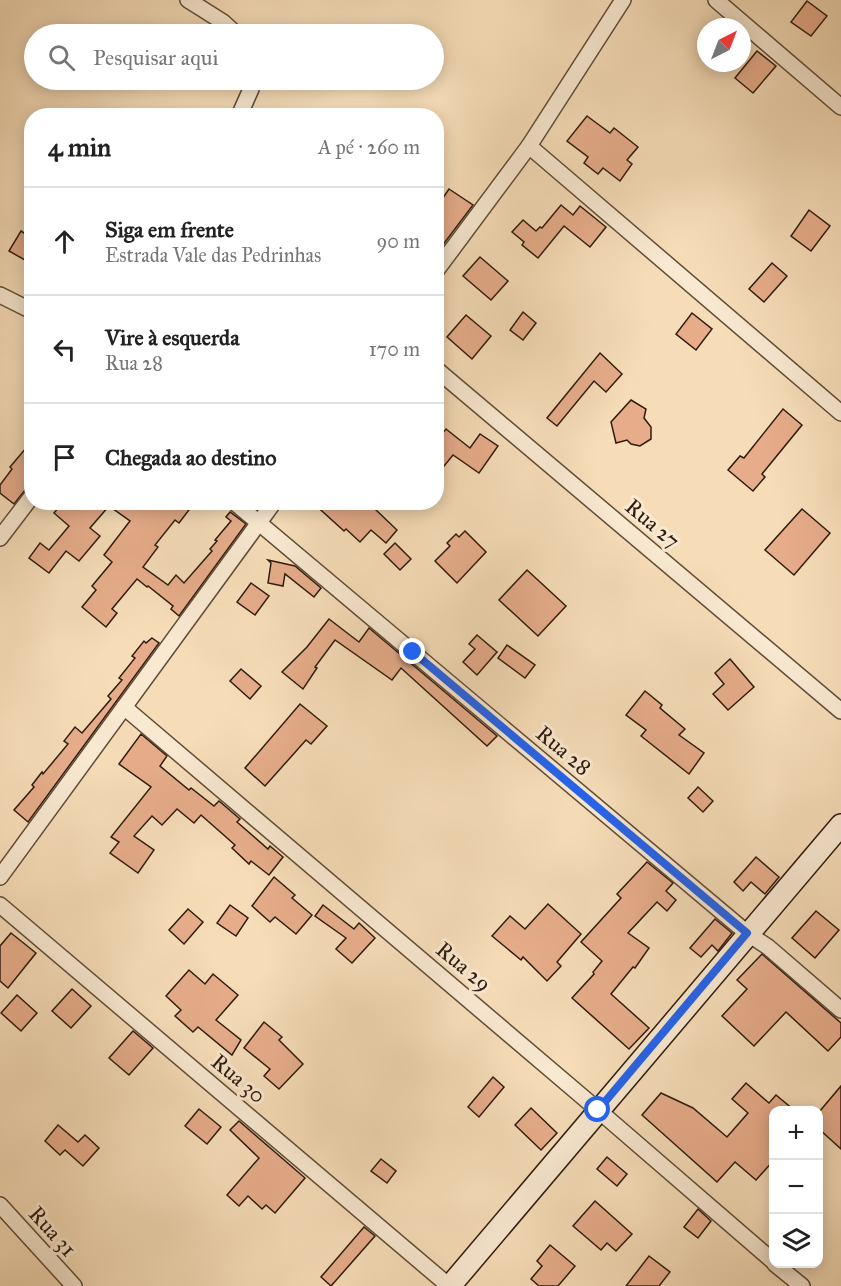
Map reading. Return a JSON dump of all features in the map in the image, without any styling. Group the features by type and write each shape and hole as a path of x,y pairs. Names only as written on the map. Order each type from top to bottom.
{"main road":[{"path":"450,1286 747,933 841,825"}],"street":[{"path":"188,0 225,24"},
{"path":"444,260 529,146 623,0"},
{"path":"716,0 841,107"},
{"path":"242,108 250,90"},
{"path":"529,146 841,413"},
{"path":"0,295 24,308"},
{"name":"Rua 27","path":"444,376 841,711"},
{"path":"0,538 24,506"},
{"name":"Rua 28","path":"244,510 841,1010"},
{"path":"0,877 269,510"},
{"name":"Rua 29","path":"124,706 769,1258"},
{"name":"Rua 30","path":"0,905 450,1286"},
{"name":"Rua 31","path":"0,1205 74,1286"},
{"name":"Rua 29","path":"781,1268 802,1286"}],"building":[{"path":"807,1 827,16 811,36 791,22"},
{"path":"757,51 776,66 753,93 735,78 740,72 751,72 751,58"},
{"path":"587,116 610,133 614,128 638,147 627,160 632,164 620,181 603,168 598,174 584,163 588,157 567,141"},
{"path":"449,189 473,205 444,243 444,196"},
{"path":"561,205 573,215 580,206 606,227 590,247 564,226 538,258 522,245 524,242 512,232 523,220 536,231 542,228"},
{"path":"809,210 830,226 811,251 791,236"},
{"path":"21,231 24,233 24,259 9,251"},
{"path":"480,257 508,281 491,300 463,276"},
{"path":"772,263 787,276 764,302 749,289"},
{"path":"523,312 536,323 523,340 510,330"},
{"path":"692,313 712,329 696,350 676,334"},
{"path":"466,315 491,336 472,359 447,337"},
{"path":"600,353 622,374 606,392 594,381 557,426 547,418"},
{"path":"631,400 646,409 644,418 651,427 651,439 640,446 631,444 627,440 616,443 611,422"},
{"path":"783,409 802,425 762,474 765,477 753,491 728,470 740,456 744,458"},
{"path":"446,429 470,448 480,434 498,446 479,473 453,455 444,466 444,431"},
{"path":"24,450 24,491 14,504 0,493 0,485 12,469 10,467"},
{"path":"802,509 830,533 794,575 765,550"},
{"path":"56,510 106,510 90,528 100,536 79,561 66,551 49,573 29,558 40,543 49,550 69,526 54,513"},
{"path":"115,510 189,510 179,523 175,520 155,545 158,547 143,567 168,585 176,575 184,583 212,551 210,549 217,541 215,540 231,521 226,517 230,512 246,524 179,616 171,609 173,606 137,579 112,609 117,613 106,627 82,607 96,590 92,586 112,562 104,555 130,521"},
{"path":"321,510 376,510 397,530 386,543 371,530 360,542 346,529 344,531"},
{"path":"465,531 486,552 457,583 435,561 450,546 447,543 456,534 459,537"},
{"path":"395,543 411,559 400,570 384,554"},
{"path":"268,560 295,566 321,588 314,597 285,574 283,586 268,583 271,563"},
{"path":"527,570 566,606 538,636 499,600"},
{"path":"251,583 269,596 255,615 237,602"},
{"path":"329,619 359,642 369,628 497,736 487,746 401,668 392,680 335,640 315,667 317,668 303,689 282,672 307,647"},
{"path":"477,635 497,652 477,675 463,662 475,649 469,644"},
{"path":"152,638 159,643 28,822 14,810 34,787 32,785 42,772 43,774 68,744 64,741 75,727 82,733 111,699 108,696 122,680 119,678 135,658 132,656 144,641 146,643"},
{"path":"507,645 535,665 525,678 498,658"},
{"path":"730,659 754,687 728,710 713,694 724,684 715,673"},
{"path":"241,669 261,686 250,699 230,681"},
{"path":"645,691 662,705 660,708 685,729 679,735 704,753 689,774 641,736 646,730 626,715"},
{"path":"300,704 327,726 311,744 306,740 265,786 245,768"},
{"path":"141,734 167,756 160,766 189,790 191,788 214,806 219,801 240,819 237,822 268,849 270,846 283,857 269,875 251,861 249,864 232,848 235,845 201,815 194,823 177,809 162,825 152,816 134,836 154,850 138,873 110,853 119,842 111,837 151,787 119,764"},
{"path":"698,787 713,801 703,812 688,798"},
{"path":"756,857 779,877 765,894 751,882 743,891 734,882"},
{"path":"647,862 673,883 666,891 676,900 667,911 657,902 628,933 649,948 635,968 633,967 611,994 649,1028 629,1049 572,998 594,974 593,972 602,961 581,942 621,898 617,894"},
{"path":"274,877 295,895 292,898 312,915 296,934 275,917 270,922 252,906"},
{"path":"548,904 581,934 557,962 561,966 547,981 523,957 521,960 492,936 510,916 525,929"},
{"path":"230,905 248,918 236,936 217,923"},
{"path":"323,905 354,929 359,923 375,938 352,963 336,949 346,938 315,916"},
{"path":"188,909 203,922 184,944 169,930"},
{"path":"816,911 839,930 815,958 792,938"},
{"path":"715,919 732,933 718,951 712,945 701,957 690,948"},
{"path":"11,933 36,953 8,988 0,981 0,946"},
{"path":"762,954 841,1023 841,1037 828,1051 786,1012 754,1046 722,1016 747,989 737,980"},
{"path":"189,970 205,984 213,974 238,995 216,1020 241,1040 232,1055 198,1027 193,1032 175,1016 181,1010 166,996"},
{"path":"72,989 91,1006 71,1028 52,1011"},
{"path":"17,995 37,1013 21,1031 1,1013"},
{"path":"264,1022 282,1037 279,1040 303,1064 279,1089 264,1076 270,1069 244,1048"},
{"path":"133,1031 153,1048 129,1075 109,1058"},
{"path":"493,1077 504,1087 479,1117 468,1107"},
{"path":"746,1083 769,1103 776,1095 789,1106 769,1106 769,1166 756,1180 735,1162 717,1182 642,1115 661,1093 693,1108 727,1137 748,1113 732,1099"},
{"path":"841,1086 841,1149 823,1133 823,1107"},
{"path":"531,1108 557,1133 541,1150 515,1125"},
{"path":"199,1109 221,1127 207,1144 185,1126"},
{"path":"239,1121 305,1178 275,1213 266,1205 262,1209 248,1196 239,1206 227,1195 259,1158 230,1130"},
{"path":"58,1125 78,1142 85,1135 99,1148 83,1166 65,1150 60,1155 45,1141"},
{"path":"607,1157 627,1174 617,1186 597,1169"},
{"path":"381,1159 396,1171 387,1183 371,1171"},
{"path":"595,1201 632,1234 616,1251 607,1243 601,1250 573,1226"},
{"path":"698,1209 711,1221 698,1238 684,1227"},
{"path":"364,1227 375,1236 331,1286 321,1277"},
{"path":"550,1245 575,1266 558,1286 539,1286 531,1279 542,1266 537,1261"},
{"path":"649,1256 670,1272 659,1286 626,1286"}],"route":[{"path":"413,652 747,933 598,1110"}]}
